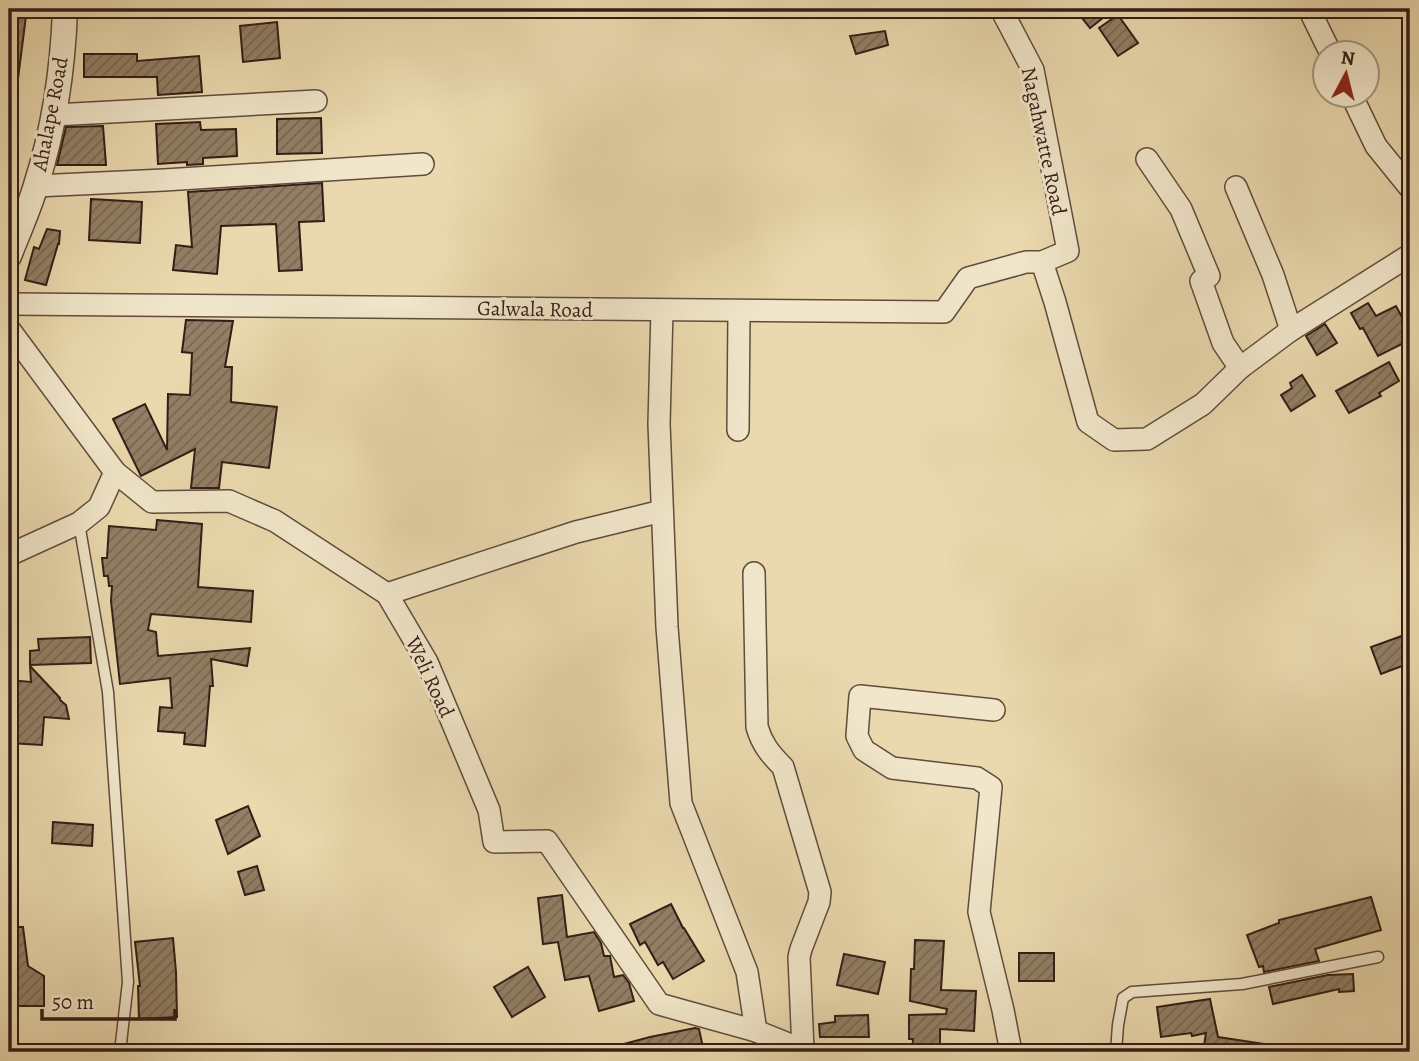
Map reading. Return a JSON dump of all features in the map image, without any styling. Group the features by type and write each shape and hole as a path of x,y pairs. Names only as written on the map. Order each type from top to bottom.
{"street":[{"name":"Ahalape Road","path":"9,256 36,186 54,115 64,39 65,9"},
{"name":"Nagahwatte Road","path":"1001,9 1033,70 1068,251 1042,262"},
{"path":"1309,9 1324,38"},
{"path":"54,115 316,101"},
{"path":"1358,108 1376,146 1410,188"},
{"path":"1147,159 1181,209 1209,276 1202,281 1223,343 1240,368"},
{"path":"36,186 423,164"},
{"path":"1236,187 1273,275 1291,330"},
{"path":"1042,262 1088,422 1114,440 1147,439 1203,404 1240,368 1291,330 1410,255"},
{"name":"Galwala Road","path":"9,304 944,312 968,278 1026,262 1042,262"},
{"path":"662,310 659,424 662,510 667,627 681,803 747,972 756,1031"},
{"path":"738,312 738,430"},
{"name":"Weli Road","path":"9,329 115,472 152,502 229,501 275,521 387,594 427,662 489,810 494,842 547,841 659,1004 756,1031 803,1051"},
{"path":"9,555 79,523 99,508 115,472"},
{"path":"387,594 576,532 662,510"},
{"path":"754,573 757,727 761,741 783,767 820,892 819,902 799,957 803,1051"},
{"path":"994,710 860,696 857,736 864,750 892,768 977,778 991,787 979,912 1011,1052"}],"lane":[{"path":"79,523 108,692 128,982 120,1052"},
{"path":"1116,1052 1123,998 1132,992 1242,984 1378,957"}],"building":[{"path":"1075,9 1098,9 1104,17 1090,28"},
{"path":"9,13 26,16 18,79 9,78"},
{"path":"1118,15 1138,43 1118,56 1099,28"},
{"path":"277,22 280,58 243,62 240,26"},
{"path":"885,31 888,45 856,54 850,36"},
{"path":"84,54 137,54 137,61 199,56 202,92 158,95 157,77 84,77"},
{"path":"321,118 322,153 277,154 277,119"},
{"path":"200,122 201,130 236,129 237,156 203,158 203,164 158,164 156,124"},
{"path":"103,126 106,165 57,165 66,127"},
{"path":"322,183 324,221 299,222 302,270 279,271 276,224 221,226 217,274 173,270 176,245 192,247 188,192"},
{"path":"91,199 142,202 140,243 89,240"},
{"path":"47,229 60,231 59,244 46,285 25,280 34,247 39,249"},
{"path":"1368,303 1376,316 1396,306 1410,332 1410,340 1378,356 1363,328 1360,329 1351,313"},
{"path":"186,320 233,321 225,367 232,367 231,402 277,407 269,468 222,462 219,488 191,488 195,449 141,476 113,419 145,404 167,450 168,394 190,395 192,353 182,352"},
{"path":"1325,324 1337,343 1317,355 1306,336"},
{"path":"1389,362 1399,381 1379,393 1381,396 1349,413 1336,391"},
{"path":"1302,375 1315,396 1291,411 1281,395 1292,388 1290,383"},
{"path":"157,520 202,524 198,587 253,591 251,622 151,614 148,630 156,632 158,656 250,648 247,666 211,659 213,686 210,686 205,746 184,744 185,733 158,731 160,707 172,708 170,678 120,684 111,601 112,586 109,586 108,576 104,576 102,558 107,558 109,526 156,530"},
{"path":"1410,633 1410,663 1381,674 1371,647"},
{"path":"90,637 91,663 30,665 30,651 39,650 38,639"},
{"path":"30,666 66,705 69,719 44,717 42,745 9,743 10,680 31,682"},
{"path":"248,806 260,836 228,854 216,820"},
{"path":"53,822 93,825 92,846 52,843"},
{"path":"257,866 264,890 245,895 238,872"},
{"path":"562,895 567,937 594,932 601,943 604,956 610,956 614,977 623,975 629,983 634,1001 599,1011 589,976 565,980 558,942 543,944 538,898"},
{"path":"1371,897 1381,930 1315,949 1319,961 1264,972 1263,966 1259,967 1247,935 1279,923 1279,920"},
{"path":"671,904 704,961 673,979 663,962 658,965 645,942 640,945 630,924"},
{"path":"9,927 23,927 28,966 44,976 44,1006 9,1006"},
{"path":"173,938 177,1017 139,1019 140,986 135,942"},
{"path":"915,940 944,941 941,990 976,991 974,1031 940,1029 940,1052 912,1052 913,1039 909,1039 909,1015 946,1014 947,1009 910,1001"},
{"path":"1019,953 1054,953 1054,981 1019,981"},
{"path":"844,954 885,962 878,994 837,985"},
{"path":"528,967 545,997 512,1017 494,987"},
{"path":"1353,974 1354,991 1339,992 1339,989 1273,1004 1269,987 1328,975"},
{"path":"1210,999 1218,1037 1265,1044 1265,1052 1203,1052 1206,1033 1161,1037 1157,1007"},
{"path":"868,1015 869,1037 820,1037 819,1024 835,1022 835,1016"},
{"path":"699,1029 704,1052 610,1052 609,1048"}]}
